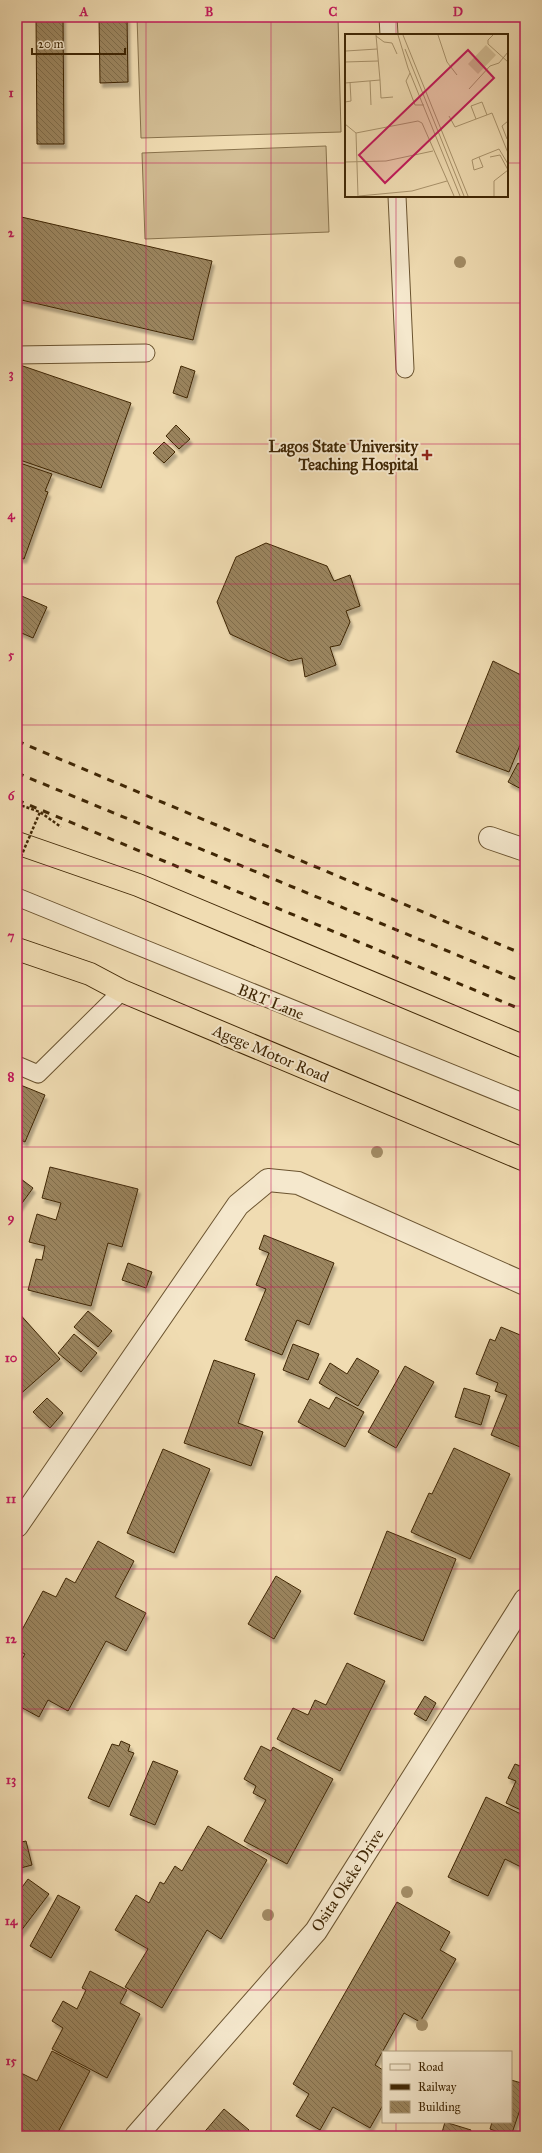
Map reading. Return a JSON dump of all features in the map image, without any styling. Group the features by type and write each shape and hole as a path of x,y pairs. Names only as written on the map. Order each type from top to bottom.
{"highway":[{"path":"17,843 138,885 525,1047"},
{"name":"Agege Motor Road","path":"17,949 90,974 122,991 525,1160"}],"street":[{"path":"490,838 525,850"},
{"path":"17,1526 238,1206 268,1180 298,1183 525,1284"},
{"name":"Osita Okeke Drive","path":"136,2136 316,1931 525,1600"}],"lane":[{"path":"388,17 389,34"},
{"path":"397,197 405,369"},
{"path":"17,356 146,352"},
{"name":"BRT Lane","path":"17,897 525,1103"},
{"path":"17,1065 38,1074 122,991"}],"path":[{"path":"17,804 40,812 17,866"}],"shaded area":[{"path":"137,17 338,17 341,132 141,138"},
{"path":"326,146 329,232 145,239 142,153"}],"building":[{"path":"36,17 63,17 64,144 37,144"},
{"path":"99,17 127,17 128,82 100,83"},
{"path":"17,216 212,261 193,340 17,299"},
{"path":"17,364 131,403 101,488 17,459"},
{"path":"181,366 195,371 187,398 173,393"},
{"path":"176,425 190,439 179,449 166,436"},
{"path":"164,442 175,452 164,463 153,453"},
{"path":"17,462 52,474 45,491 48,492 24,559 17,557"},
{"path":"266,543 327,566 334,581 350,575 360,606 346,611 350,622 340,645 330,647 336,665 305,677 302,658 289,661 230,634 217,602 236,557"},
{"path":"17,594 47,607 33,638 17,631"},
{"path":"493,661 525,677 525,733 509,772 456,752"},
{"path":"525,748 525,759 521,757"},
{"path":"518,763 525,767 525,791 508,782"},
{"path":"18,1084 45,1095 25,1142 17,1138"},
{"path":"50,1167 138,1189 122,1247 108,1243 91,1306 28,1290 36,1259 42,1260 45,1246 29,1242 37,1214 56,1220 61,1203 42,1198"},
{"path":"17,1176 33,1188 17,1210"},
{"path":"264,1235 334,1263 309,1325 297,1320 282,1355 245,1340 266,1289 256,1285 269,1253 259,1249"},
{"path":"128,1263 152,1272 146,1288 122,1280"},
{"path":"17,1311 60,1359 17,1397"},
{"path":"88,1311 112,1331 98,1347 74,1327"},
{"path":"501,1327 525,1337 525,1449 491,1435 507,1395 495,1391 498,1383 476,1374 490,1339 495,1341"},
{"path":"74,1334 97,1353 81,1372 58,1353"},
{"path":"293,1344 319,1354 308,1380 283,1370"},
{"path":"357,1358 379,1371 358,1406 319,1383 330,1363 347,1374"},
{"path":"214,1360 255,1374 238,1423 263,1432 251,1466 184,1443"},
{"path":"405,1366 434,1382 396,1448 368,1432"},
{"path":"464,1388 490,1396 481,1425 455,1417"},
{"path":"336,1397 364,1412 345,1447 298,1422 310,1399 329,1409"},
{"path":"47,1398 63,1413 50,1428 33,1412"},
{"path":"454,1448 510,1474 470,1559 411,1532 429,1493 432,1494"},
{"path":"163,1449 210,1469 174,1553 127,1533"},
{"path":"387,1531 456,1559 423,1641 354,1614"},
{"path":"98,1541 134,1561 115,1597 146,1613 126,1651 106,1641 68,1711 48,1700 39,1717 17,1705 17,1668 25,1654 17,1650 17,1639 43,1591 56,1597 66,1578 75,1583"},
{"path":"276,1576 301,1591 274,1639 248,1624"},
{"path":"347,1663 385,1681 340,1771 277,1739 293,1708 308,1715 315,1700 326,1705"},
{"path":"425,1696 436,1703 426,1721 414,1714"},
{"path":"121,1741 130,1745 128,1751 134,1753 109,1807 88,1798 112,1744 119,1746"},
{"path":"261,1746 271,1751 273,1747 333,1779 287,1864 244,1841 266,1800 253,1793 256,1786 244,1779"},
{"path":"153,1761 178,1771 155,1825 130,1815"},
{"path":"525,1763 525,1812 506,1803 516,1781 508,1778 515,1764 523,1767"},
{"path":"486,1797 525,1816 525,1869 505,1859 488,1896 448,1877"},
{"path":"208,1826 267,1860 221,1939 207,1930 162,2008 125,1987 148,1949 115,1930 136,1895 149,1903 160,1882 164,1884 175,1866 182,1871"},
{"path":"26,1841 32,1865 17,1869 17,1843"},
{"path":"28,1879 49,1894 17,1936 17,1888 20,1890"},
{"path":"58,1895 80,1907 51,1958 30,1946"},
{"path":"397,1902 450,1932 440,1950 456,1959 420,2022 404,2013 375,2065 382,2069 382,2107 370,2128 333,2107 320,2130 296,2116 309,2094 293,2084"},
{"path":"90,1971 127,1990 120,2003 140,2014 107,2078 52,2049 63,2028 52,2021 63,2001 77,2009 86,1990 82,1988"},
{"path":"52,2051 90,2071 56,2136 17,2136 17,2071 37,2081"},
{"path":"512,2080 525,2084 525,2095 511,2136 490,2129 492,2123 512,2123"},
{"path":"224,2109 249,2130 244,2136 201,2136"},
{"path":"445,2123 471,2130 469,2136 441,2136"}],"railway":[{"path":"17,741 525,955"},
{"path":"17,773 525,983"},
{"path":"17,800 525,1011"}],"place":[{"name":"Lagos State University Teaching Hospital","path":"427,455"}]}
